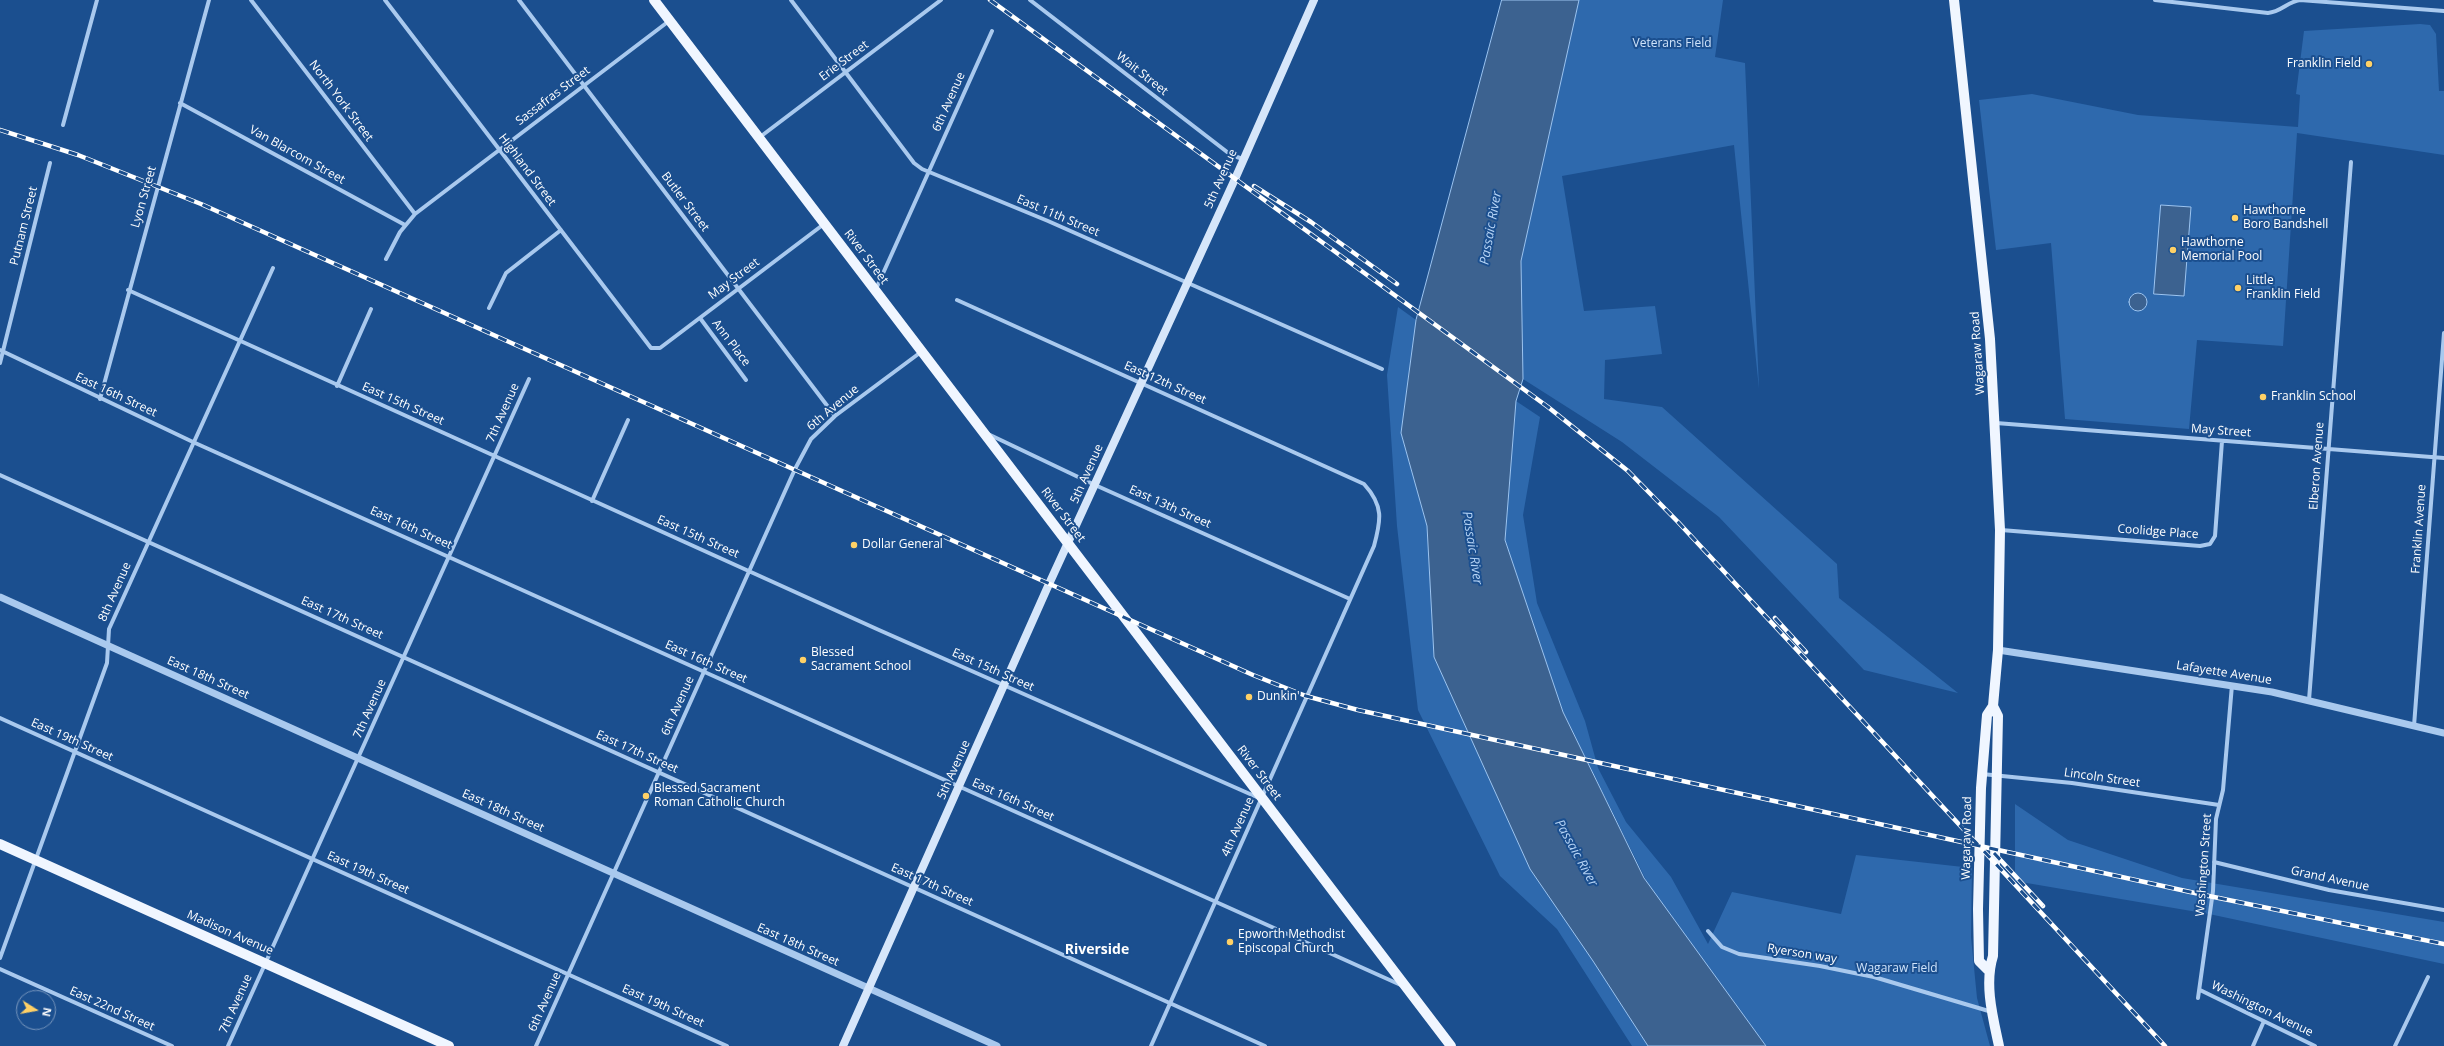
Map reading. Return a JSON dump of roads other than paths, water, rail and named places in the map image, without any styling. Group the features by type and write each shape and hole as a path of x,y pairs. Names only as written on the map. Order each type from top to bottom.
{"main road":[{"name":"River Street","path":"654,0 1451,1046"},
{"name":"5th Avenue","path":"843,1046 1005,686 1049,584 1069,545 1314,0"},
{"name":"Wagaraw Road","path":"1954,0 1988,303 1996,423 2000,530 1998,650 1993,706 1987,715 1982,774 1978,934 1980,961 1988,970"},
{"name":"Wagaraw Road","path":"1993,706 1998,716 1995,775 1993,956 1988,970 1992,1012 1999,1046"},
{"name":"Madison Avenue","path":"0,844 449,1046"}],"street":[{"path":"62,125 98,0"},
{"name":"Lyon Street","path":"100,399 128,290 209,0"},
{"name":"North York Street","path":"251,0 415,214"},
{"name":"Highland Street","path":"385,0 651,348 655,349"},
{"name":"Butler Street","path":"519,0 835,416"},
{"name":"East 11th Street","path":"791,0 914,162 929,172 1048,221 1186,284 1382,369"},
{"name":"Erie Street","path":"759,138 941,0"},
{"name":"Wait Street","path":"1030,0 1231,155 1243,158"},
{"path":"2155,0 2268,14 2275,13 2293,1 2300,0 2444,12"},
{"name":"Sassafras Street","path":"386,259 405,225 415,214 670,20"},
{"name":"6th Avenue","path":"875,291 992,30"},
{"name":"Van Blarcom Street","path":"180,103 405,225"},
{"name":"Elberon Avenue","path":"2309,700 2351,162"},
{"name":"Putnam Street","path":"0,363 1,351 50,163"},
{"name":"May Street","path":"655,349 700,318 824,224"},
{"path":"489,308 506,273 561,230"},
{"name":"8th Avenue","path":"0,958 107,663 109,629 273,268"},
{"name":"East 15th Street","path":"128,290 592,501 1005,686 1262,798"},
{"name":"East 12th Street","path":"957,300 1364,484"},
{"path":"337,386 370,309"},
{"name":"Ann Place","path":"700,318 746,380"},
{"name":"Franklin Avenue","path":"2414,726 2444,333"},
{"name":"East 16th Street","path":"1,351 193,442 450,556 704,672 1407,988"},
{"name":"6th Avenue","path":"536,1046 750,571 794,469 811,440 835,416 921,351"},
{"name":"7th Avenue","path":"228,1046 529,379"},
{"path":"592,501 628,420"},
{"name":"May Street","path":"1996,423 2444,458"},
{"name":"East 13th Street","path":"982,431 1096,485 1350,599"},
{"name":"Coolidge Place","path":"2000,530 2200,546 2210,544 2215,536 2222,441"},
{"name":"East 17th Street","path":"0,475 1266,1046"},
{"name":"4th Avenue","path":"1151,1046 1374,546 1380,524 1380,513 1376,501 1364,484"},
{"name":"East 18th Street","path":"0,597 997,1046"},
{"name":"Lafayette Avenue","path":"1998,650 2232,685 2309,700 2444,733"},
{"name":"Washington Street","path":"2198,998 2213,891 2219,805 2223,790 2232,685"},
{"name":"East 19th Street","path":"0,718 727,1046"},
{"name":"Lincoln Street","path":"1982,774 2072,783 2219,805"},
{"name":"Grand Avenue","path":"2214,862 2329,890 2444,910"},
{"name":"Ryerson way","path":"1708,931 1722,947 1739,954 1820,966 1874,978 1992,1012"},
{"name":"East 22nd Street","path":"0,970 172,1046"},
{"path":"2395,1046 2428,977"},
{"name":"Washington Avenue","path":"2200,990 2315,1046"},
{"path":"2253,1046 2264,1021"}],"water":[{"name":"Passaic River","path":"1502,0 1579,0 1521,261 1523,379 1516,401 1505,540 1563,712 1644,878 1766,1046 1648,1046 1593,961 1530,869 1434,657 1427,526 1401,433 1416,320"},
{"name":"Hawthorne Memorial Pool","path":"2161,205 2191,207 2184,296 2154,294"},
{"path":"2138,293 2144,296 2147,302 2144,308 2138,311 2132,308 2129,302 2132,296"}],"railway":[{"path":"990,0 1548,407 1628,471 1678,522 2165,1046"},
{"path":"0,130 78,155 201,204 1253,675 1306,696 1358,710 2204,895 2444,944"},
{"path":"1254,186 1311,222 1397,284"},
{"path":"1775,618 1806,652"},
{"path":"1994,853 2043,906"}],"place":[{"name":"Franklin Field","path":"2369,64"},
{"name":"Hawthorne Boro Bandshell","path":"2235,218"},
{"name":"Hawthorne Memorial Pool","path":"2173,250"},
{"name":"Little Franklin Field","path":"2238,288"},
{"name":"Franklin School","path":"2263,397"},
{"name":"Dollar General","path":"854,545"},
{"name":"Blessed Sacrament School","path":"803,660"},
{"name":"Dunkin'","path":"1249,697"},
{"name":"Blessed Sacrament Roman Catholic Church","path":"646,796"},
{"name":"Epworth Methodist Episcopal Church","path":"1230,942"}],"district":[{"name":"Riverside","path":"1097,950"}],"park label":[{"name":"Veterans Field","path":"1672,44"},
{"name":"Wagaraw Field","path":"1897,969"}]}
